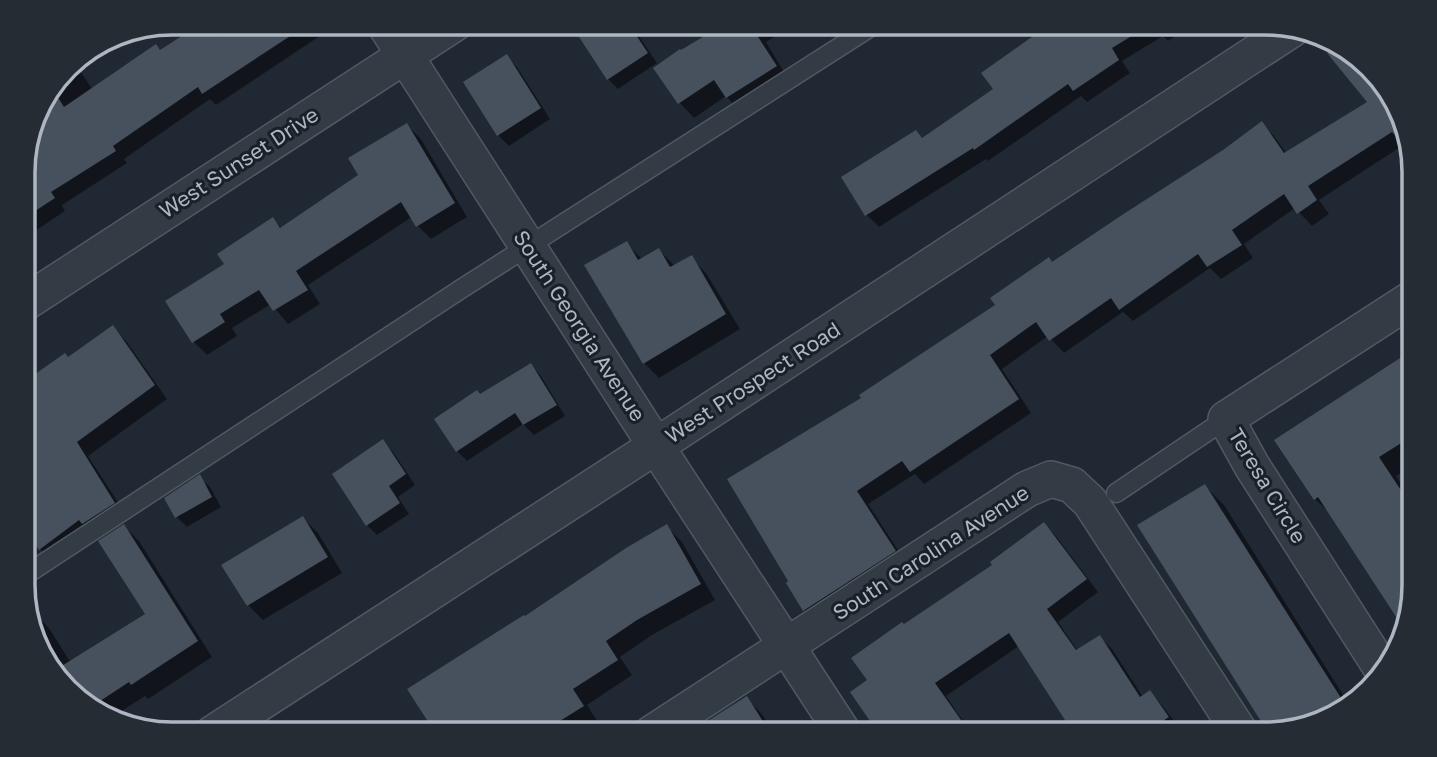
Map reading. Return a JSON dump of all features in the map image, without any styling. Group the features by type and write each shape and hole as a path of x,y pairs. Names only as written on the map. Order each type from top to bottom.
{"street":[{"name":"South Georgia Avenue","path":"392,35 836,722"},
{"name":"West Sunset Drive","path":"35,296 436,35"},
{"name":"West Prospect Road","path":"230,722 1281,36"},
{"name":"Teresa Circle","path":"1378,662 1252,466 1226,419 1402,305"},
{"name":"South Carolina Avenue","path":"670,722 1027,489 1051,479 1072,485 1090,502 1233,722"}],"lane":[{"path":"35,569 449,296 858,35"},
{"path":"1116,493 1226,419"}],"building":[{"path":"183,35 292,35 202,94 198,87 113,146 116,151 51,192 55,198 35,211 36,154 45,120 58,97 64,107 156,44 160,50"},
{"path":"578,35 636,35 648,53 607,80"},
{"path":"706,35 757,35 777,66 726,98 714,80 678,104 653,68"},
{"path":"1035,35 1133,35 1112,48 1119,60 1073,91 1068,84 974,150 973,148 865,216 841,177 916,130 922,138 993,89 981,73"},
{"path":"1329,51 1341,58 1368,82 1384,104 1397,138 1392,132 1308,186 1317,200 1297,214 1284,194 1232,230 1242,245 1207,267 1198,254 1119,310 1111,298 1049,341 1036,322 990,355 1019,399 910,472 902,461 857,491 896,551 803,611 727,479 861,398 859,395 995,305 990,298 1049,257 1052,262 1223,150 1262,121 1284,153 1367,102 1327,53"},
{"path":"507,54 541,108 497,136 463,82"},
{"path":"407,123 455,203 416,227 401,202 296,271 308,290 273,311 259,290 220,314 225,322 192,343 165,301 224,264 217,254 273,217 280,228 358,175 348,158"},
{"path":"627,241 638,260 659,248 670,267 692,255 726,314 643,364 584,265"},
{"path":"113,325 155,385 77,442 115,503 82,524 79,520 39,550 35,545 35,374 65,353 68,357"},
{"path":"1402,357 1402,443 1379,457 1402,492 1402,585 1397,619 1318,497 1314,500 1274,440"},
{"path":"531,363 557,405 523,425 515,413 456,452 434,419 477,390 480,394"},
{"path":"383,439 406,474 389,486 400,503 366,526 332,474"},
{"path":"200,474 212,497 175,518 164,498"},
{"path":"1205,484 1341,699 1309,715 1261,722 1137,525"},
{"path":"303,516 328,557 247,606 221,565"},
{"path":"1044,522 1087,579 1047,609 1076,650 1100,635 1140,697 1150,690 1169,717 1161,722 1066,722 1009,633 935,683 963,722 871,722 850,692 867,680 851,658 992,565 990,562"},
{"path":"124,524 198,641 131,685 129,682 100,701 82,688 62,666 145,614 98,541"},
{"path":"667,524 701,584 606,641 618,660 573,689 584,706 558,722 428,722 407,689 525,616 626,548"},
{"path":"747,696 763,722 706,722"}]}
